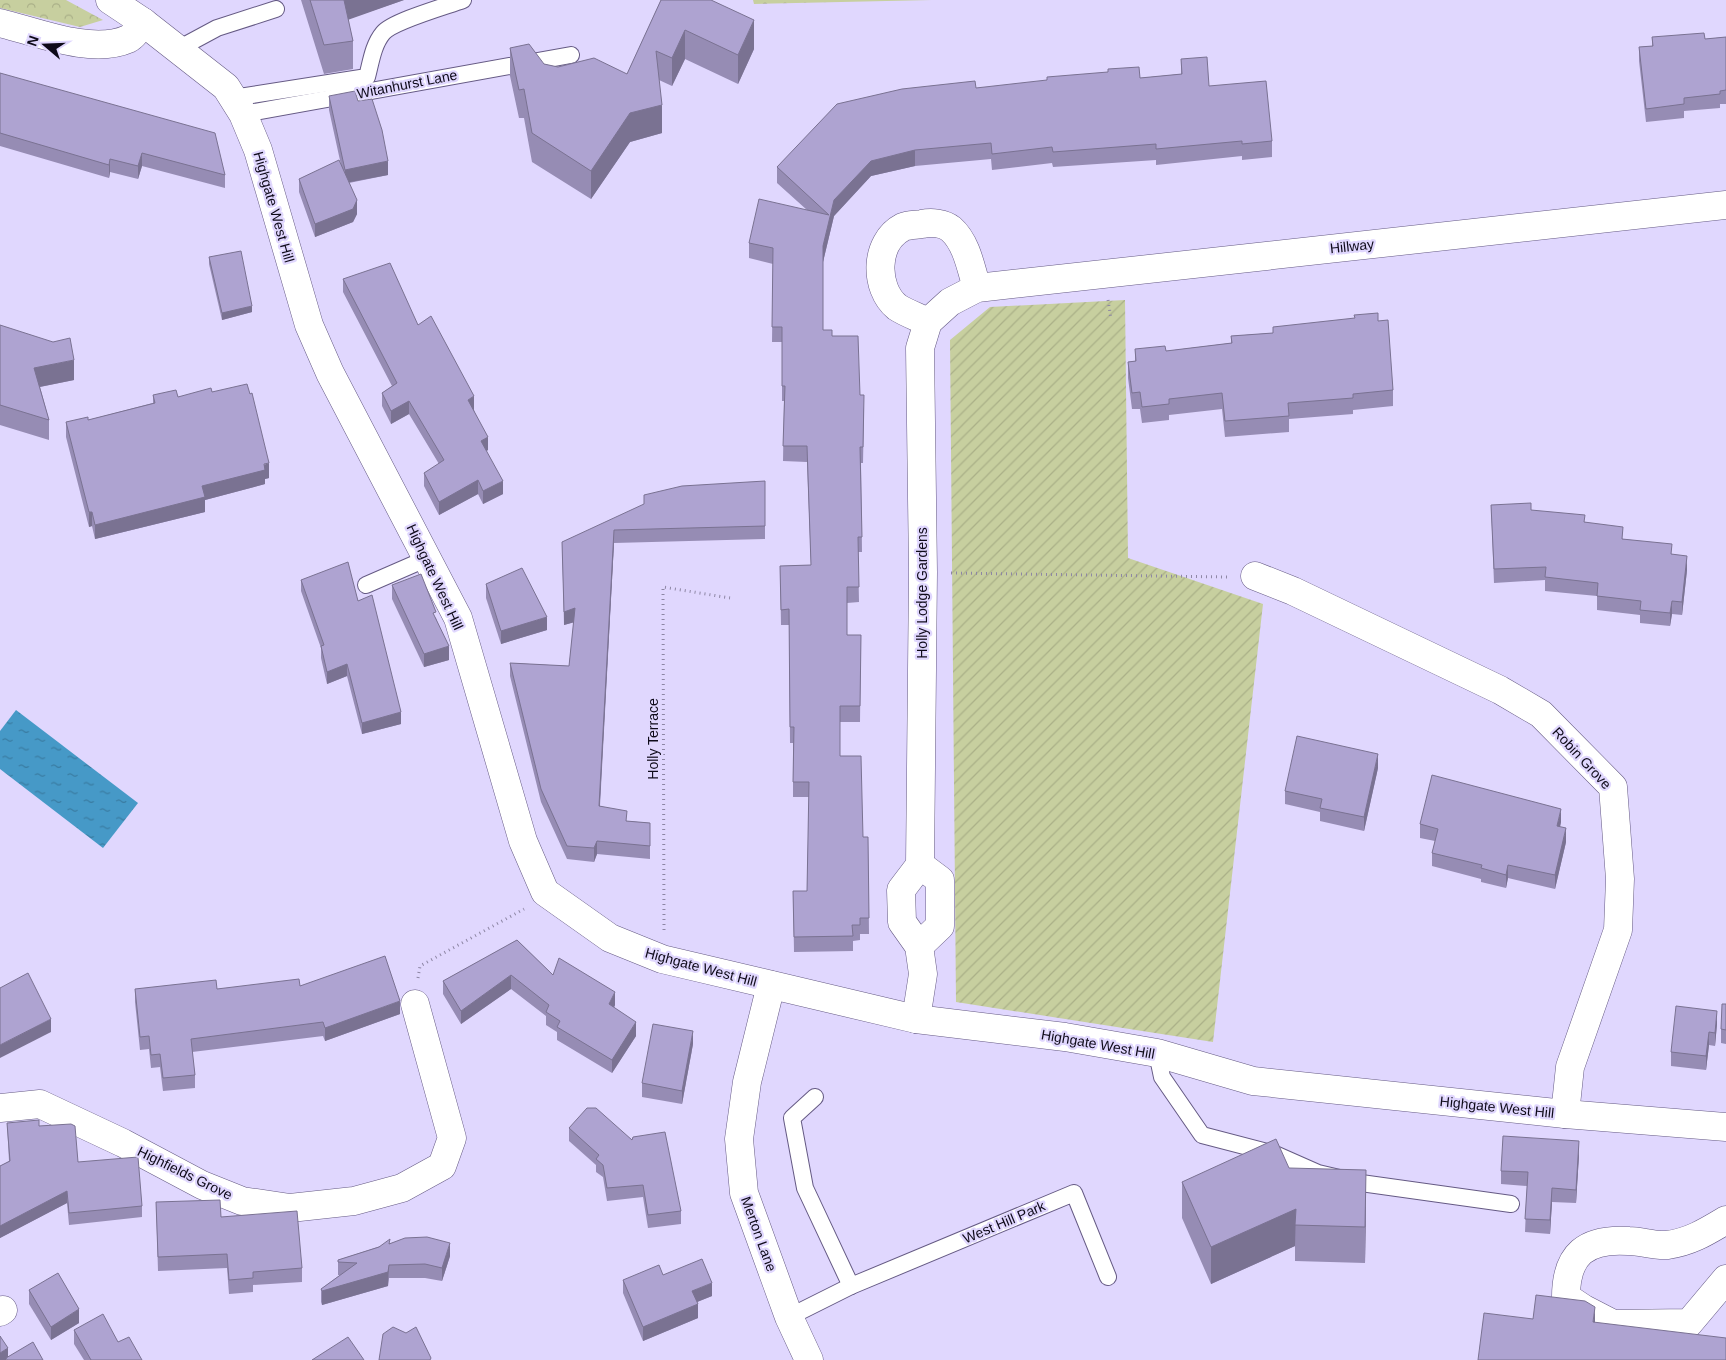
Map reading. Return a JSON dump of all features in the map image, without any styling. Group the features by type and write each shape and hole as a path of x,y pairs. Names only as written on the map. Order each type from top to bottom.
{"street":[{"name":"Highgate West Hill","path":"110,0 147,11 178,49 226,87 238,106 258,150 309,326 330,373 458,618 523,841 545,892 610,938 662,958 916,1019 1065,1037 1157,1053 1253,1081 1565,1114 1726,1127"},
{"path":"0,23 87,45 108,44 127,39 147,11"},
{"name":"Hillway","path":"977,288 1726,205"},
{"path":"931,222 950,228 962,241 977,288 950,302 928,322 894,304 885,290 880,275 881,258 885,246 893,235 903,227 931,222"},
{"name":"Holly Lodge Gardens","path":"920,865 923,572 920,348 928,322"},
{"name":"Robin Grove","path":"1255,576 1293,591 1500,690 1541,714 1614,787 1620,879 1618,930 1570,1067 1565,1114"},
{"path":"916,1019 923,974 919,946 902,922 901,890 920,865 940,880 940,926 919,946"},
{"name":"Merton Lane","path":"771,985 747,1082 739,1139 744,1193 789,1317 809,1360"},
{"name":"Highfields Grove","path":"0,1108 40,1104 123,1143 202,1185 242,1200 290,1208 354,1201 402,1188 442,1166 452,1138 415,1004"},
{"path":"1726,1220 1695,1239 1665,1245 1627,1240 1592,1244 1574,1257 1566,1278 1566,1296 1584,1309 1614,1324 1689,1323 1726,1279"}],"lane":[{"path":"238,106 367,77 373,50 384,31 398,23 463,0"},
{"path":"178,49 217,28 276,9"},
{"name":"Witanhurst Lane","path":"238,106 571,55"},
{"path":"366,585 428,558"},
{"path":"1157,1053 1162,1077 1202,1135 1275,1154 1318,1172 1361,1183 1511,1204"},
{"path":"815,1097 792,1118 805,1188 851,1286"},
{"name":"West Hill Park","path":"789,1317 851,1286 1074,1193 1108,1277"}],"path":[{"path":"923,572 1141,577 1255,576"},
{"name":"Holly Terrace","path":"662,958 666,910 663,587 730,598"},
{"path":"415,1004 420,966 529,907 545,892"}],"green space":[{"path":"0,0 66,0 103,20 80,27 0,8"},
{"path":"753,0 932,0 754,4"},
{"path":"1125,300 1128,558 1263,604 1213,1042 956,1002 950,340 990,307"}],"water":[{"path":"16,710 138,803 103,848 0,769 0,731"}],"building":[{"path":"310,0 344,0 353,41 324,45"},
{"path":"661,0 711,0 754,20 738,55 685,30 672,58 656,51 662,105 630,113 591,171 532,133 524,89 519,90 510,48 529,44 544,64 558,67 594,58 627,74"},
{"path":"1704,33 1705,39 1726,37 1726,90 1720,91 1720,94 1684,98 1684,104 1646,109 1639,47 1653,46 1652,37"},
{"path":"1207,57 1209,86 1266,81 1272,141 1242,144 1242,141 1156,149 1156,144 1053,152 1052,147 992,154 991,143 915,150 871,161 834,200 823,246 823,330 832,330 832,336 858,336 860,395 864,395 863,447 860,447 862,537 858,537 859,587 847,587 847,635 861,635 860,706 840,706 840,756 861,756 863,837 868,837 869,918 860,918 860,925 852,925 853,936 794,937 793,891 807,891 809,782 793,782 794,727 790,727 789,609 781,610 780,566 811,565 807,446 783,446 785,386 782,386 782,327 772,327 773,248 749,243 759,199 829,215 777,167 837,104 902,89 975,81 976,88 1047,80 1047,77 1108,72 1108,69 1139,67 1140,78 1182,74 1181,59"},
{"path":"0,73 215,133 225,175 142,153 138,166 110,159 109,165 0,133"},
{"path":"355,91 358,101 372,99 382,130 388,161 345,170 329,96"},
{"path":"339,160 357,200 353,209 315,224 299,179"},
{"path":"241,251 252,306 222,313 209,257"},
{"path":"390,263 418,325 431,316 474,396 468,400 488,437 481,441 503,481 483,491 478,480 439,502 424,473 444,460 409,401 391,411 382,393 397,383 343,279"},
{"path":"1378,313 1378,321 1388,320 1393,390 1353,394 1353,398 1288,403 1289,416 1225,421 1222,393 1169,399 1169,404 1142,407 1140,392 1132,393 1128,362 1136,361 1135,349 1165,346 1166,351 1232,343 1231,336 1273,333 1273,327 1355,318 1354,315"},
{"path":"0,325 53,342 70,338 74,360 34,368 49,420 0,405"},
{"path":"247,384 250,394 252,393 269,463 264,464 265,470 202,486 205,497 95,525 92,512 89,512 66,422 88,417 88,420 155,403 153,395 176,390 178,397 211,388 212,392"},
{"path":"765,481 765,526 614,530 599,806 627,811 626,821 650,823 650,846 597,841 594,848 567,846 541,789 510,663 569,666 575,608 564,612 562,542 644,504 644,495 682,486"},
{"path":"1531,503 1531,510 1585,515 1584,522 1623,527 1622,539 1672,544 1671,554 1687,556 1682,602 1672,601 1670,613 1640,610 1641,601 1597,596 1598,583 1545,577 1546,567 1494,569 1491,505"},
{"path":"348,562 358,601 372,595 401,712 362,723 347,664 327,672 321,646 324,645 301,580"},
{"path":"522,568 547,617 501,631 486,584"},
{"path":"421,574 436,612 433,613 449,646 424,654 392,585"},
{"path":"1297,736 1378,754 1364,817 1320,808 1322,799 1285,791"},
{"path":"1432,775 1561,809 1557,826 1566,828 1555,875 1508,865 1506,875 1481,868 1482,865 1432,853 1438,829 1420,824"},
{"path":"517,940 553,975 559,958 615,992 609,1004 636,1022 612,1060 557,1027 560,1021 546,1012 549,1005 511,975 461,1011 443,981"},
{"path":"385,956 400,1001 325,1028 323,1022 191,1039 195,1075 163,1078 160,1054 151,1055 149,1036 140,1037 135,989 216,980 217,989 299,979 300,986"},
{"path":"28,973 51,1019 0,1045 0,988"},
{"path":"1722,1004 1726,1004 1726,1030 1721,1029"},
{"path":"1676,1006 1717,1011 1715,1033 1709,1032 1706,1056 1671,1052"},
{"path":"653,1024 693,1031 682,1091 642,1083"},
{"path":"587,1108 596,1108 632,1140 633,1137 665,1132 681,1211 648,1215 643,1185 607,1188 603,1165 596,1159 599,1155 569,1128"},
{"path":"39,1120 39,1126 71,1124 75,1126 78,1162 138,1157 142,1206 69,1213 67,1191 0,1226 0,1166 10,1161 7,1123"},
{"path":"1503,1136 1579,1141 1576,1190 1552,1188 1550,1220 1525,1219 1528,1172 1501,1171"},
{"path":"1276,1139 1289,1168 1366,1170 1365,1227 1295,1225 1296,1209 1211,1247 1182,1182"},
{"path":"220,1200 221,1217 297,1211 302,1268 253,1272 253,1278 229,1280 227,1254 158,1257 156,1202"},
{"path":"427,1237 450,1243 442,1268 425,1264 389,1265 388,1272 322,1291 321,1289 357,1263 338,1262 338,1260 379,1247 390,1239 389,1244 405,1238"},
{"path":"702,1259 712,1283 692,1291 698,1304 643,1327 623,1280 659,1265 663,1275"},
{"path":"58,1273 79,1309 51,1327 29,1290"},
{"path":"1536,1295 1585,1301 1595,1307 1593,1322 1726,1338 1726,1360 1478,1360 1484,1313 1533,1319"},
{"path":"103,1314 118,1342 129,1337 142,1360 91,1360 74,1330"},
{"path":"393,1327 406,1333 416,1327 431,1358 430,1360 379,1360 383,1334"},
{"path":"0,1336 8,1348 0,1353"},
{"path":"348,1337 364,1360 312,1360"},
{"path":"33,1342 43,1360 7,1360 6,1358"}]}
